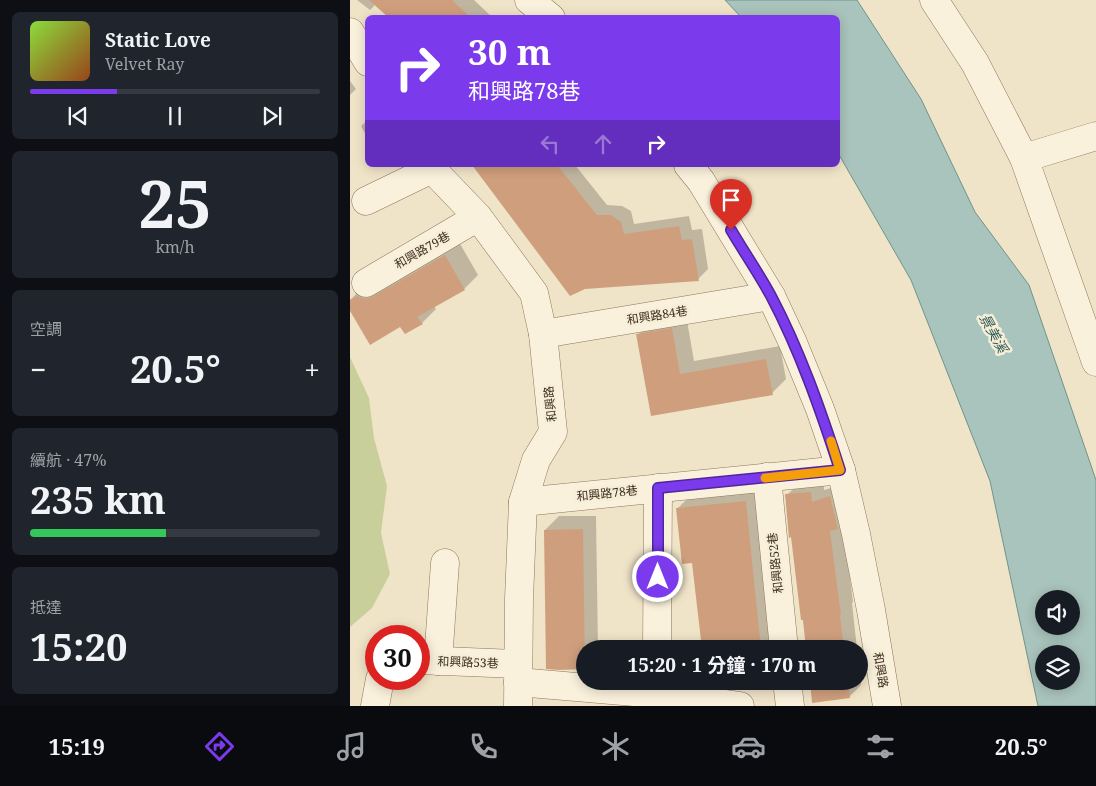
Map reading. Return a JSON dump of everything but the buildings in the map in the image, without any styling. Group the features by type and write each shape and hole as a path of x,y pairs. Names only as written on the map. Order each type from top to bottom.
{"street":[{"path":"529,0 547,15"},
{"path":"934,0 975,63 1024,158 1096,362"},
{"path":"350,32 365,57"},
{"path":"1024,158 1096,136"},
{"path":"366,201 431,167"},
{"name":"和興路","path":"431,167 478,217 534,293 543,334 553,432 536,460 523,502 518,684"},
{"name":"和興路","path":"690,167 701,181 771,296 820,409 840,470 856,534 887,706"},
{"name":"和興路79巷","path":"366,283 478,217"},
{"name":"和興路84巷","path":"543,334 771,296"},
{"name":"和興路78巷","path":"523,502 840,470"},
{"name":"和興路52巷","path":"767,477 783,640"},
{"path":"658,488 658,640"},
{"path":"430,649 445,563"},
{"name":"和興路53巷","path":"430,661 518,684"},
{"path":"518,684 657,694 740,706"},
{"path":"375,706 378,690"},
{"path":"788,690 790,706"}],"green space":[{"path":"350,357 369,398 374,438 387,486 381,533 390,574 372,608 350,627"}],"water":[{"name":"景美溪","path":"725,0 857,0 921,99 975,212 1029,285 1096,480 1096,706 1038,706 990,481 911,280 840,156 840,15 739,15"}],"slow traffic":[{"path":"765,478 840,470 831,441"}],"route":[{"path":"658,577 658,488 840,470 820,409 793,343 771,296 731,230"}]}
